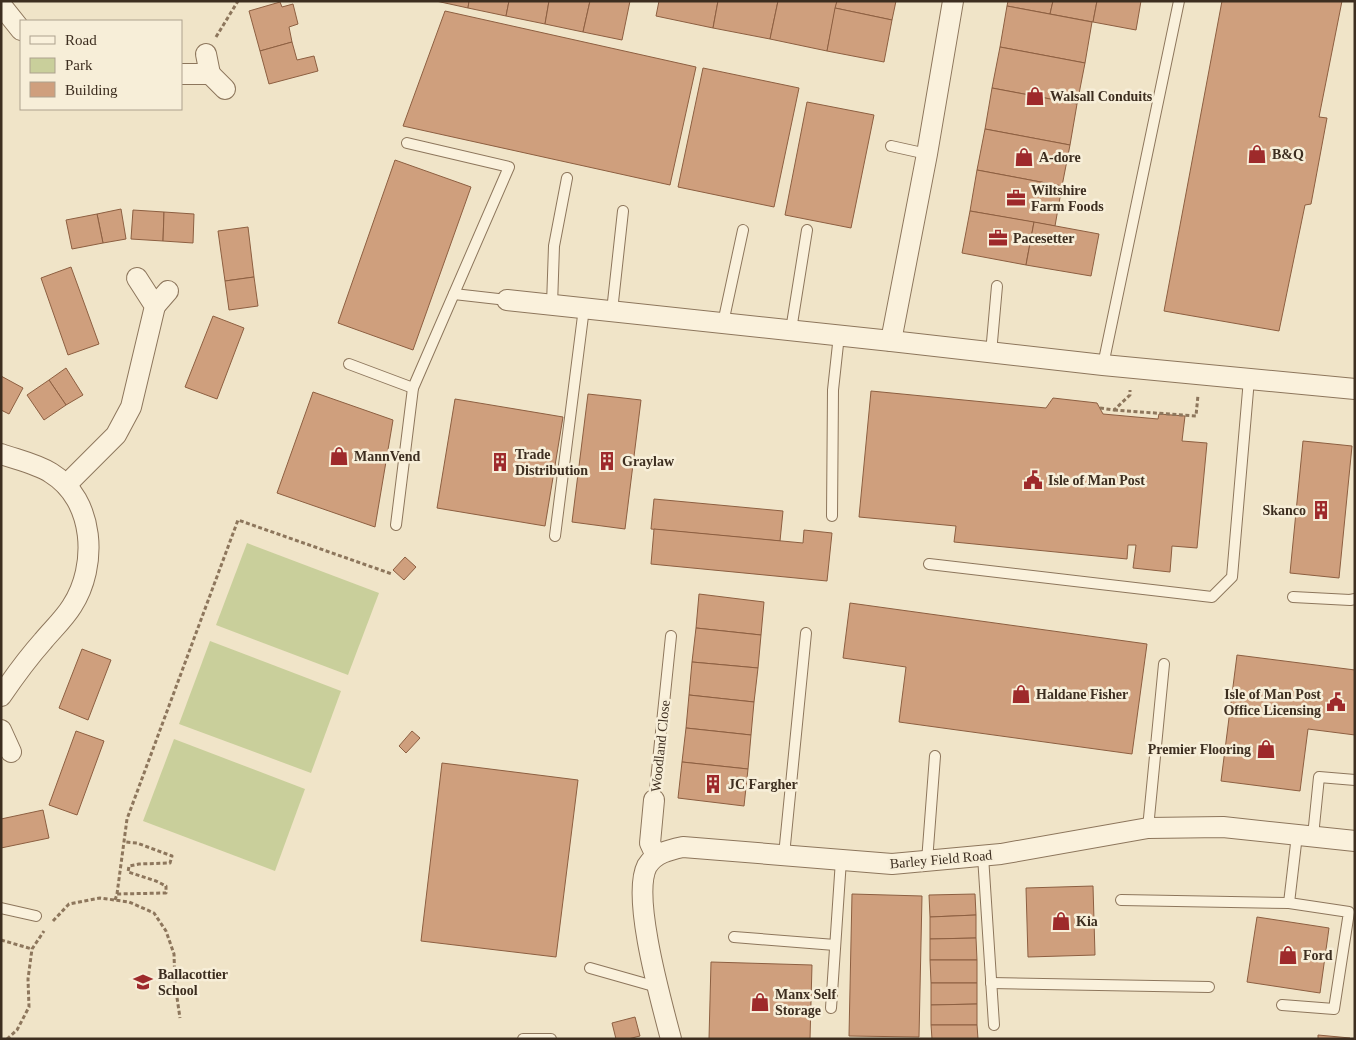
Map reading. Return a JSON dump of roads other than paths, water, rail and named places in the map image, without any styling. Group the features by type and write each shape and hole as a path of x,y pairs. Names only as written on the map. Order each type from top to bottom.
{"street":[{"path":"891,341 927,154 953,1"},
{"path":"1,5 20,29"},
{"path":"206,54 210,74 225,89"},
{"path":"182,74 210,74"},
{"path":"137,278 154,306"},
{"path":"66,485 116,435 131,407 154,306 168,291"},
{"path":"507,300 1103,365 1355,389"},
{"path":"1,454 33,464 51,473 66,485 78,502 88,534 89,560 84,582 72,606 21,667 1,696"},
{"path":"1,730 11,752"},
{"name":"Woodland Close","path":"654,800 650,843 656,856"},
{"name":"Barley Field Road","path":"656,856 669,850 683,847 892,864 983,856 1148,828 1223,827 1355,841"},
{"path":"656,856 647,867 643,905 649,951 671,1039"}],"lane":[{"path":"1103,365 1179,1"},
{"path":"396,525 413,388 509,167 407,143"},
{"path":"891,146 927,154"},
{"path":"552,305 554,246 567,178"},
{"path":"612,311 623,211"},
{"path":"724,323 743,230"},
{"path":"791,330 807,230"},
{"path":"991,353 997,286"},
{"path":"454,294 507,300"},
{"path":"555,536 584,308"},
{"path":"832,516 833,390 839,335"},
{"path":"350,364 413,388"},
{"path":"929,564 1212,597 1232,577 1249,379"},
{"path":"1293,597 1355,599"},
{"path":"784,855 806,633"},
{"name":"Woodland Close","path":"654,800 671,636"},
{"path":"1148,828 1164,664"},
{"path":"927,861 935,756"},
{"path":"1289,902 1319,777 1355,780"},
{"path":"983,856 994,1025"},
{"path":"831,1008 841,860"},
{"path":"1121,900 1289,902 1349,912 1334,1009 1282,1005"},
{"path":"1,908 36,916"},
{"path":"734,938 835,944"},
{"path":"590,968 658,987"},
{"path":"991,984 1209,987"},
{"path":"523,1039 551,1039"}],"place":[{"name":"Walsall Conduits","path":"1035,96"},
{"name":"B&Q","path":"1257,154"},
{"name":"A-dore","path":"1024,157"},
{"name":"Wiltshire Farm Foods","path":"1016,198"},
{"name":"Pacesetter","path":"998,238"},
{"name":"MannVend","path":"339,456"},
{"name":"Graylaw","path":"607,461"},
{"name":"Trade Distribution","path":"500,462"},
{"name":"Isle of Man Post","path":"1033,480"},
{"name":"Skanco","path":"1321,510"},
{"name":"Haldane Fisher","path":"1021,694"},
{"name":"Isle of Man Post Office Licensing","path":"1336,702"},
{"name":"Premier Flooring","path":"1266,749"},
{"name":"JC Fargher","path":"713,784"},
{"name":"Kia","path":"1061,921"},
{"name":"Ford","path":"1288,955"},
{"name":"Ballacottier School","path":"143,982"},
{"name":"Manx Self Storage","path":"760,1002"}]}
